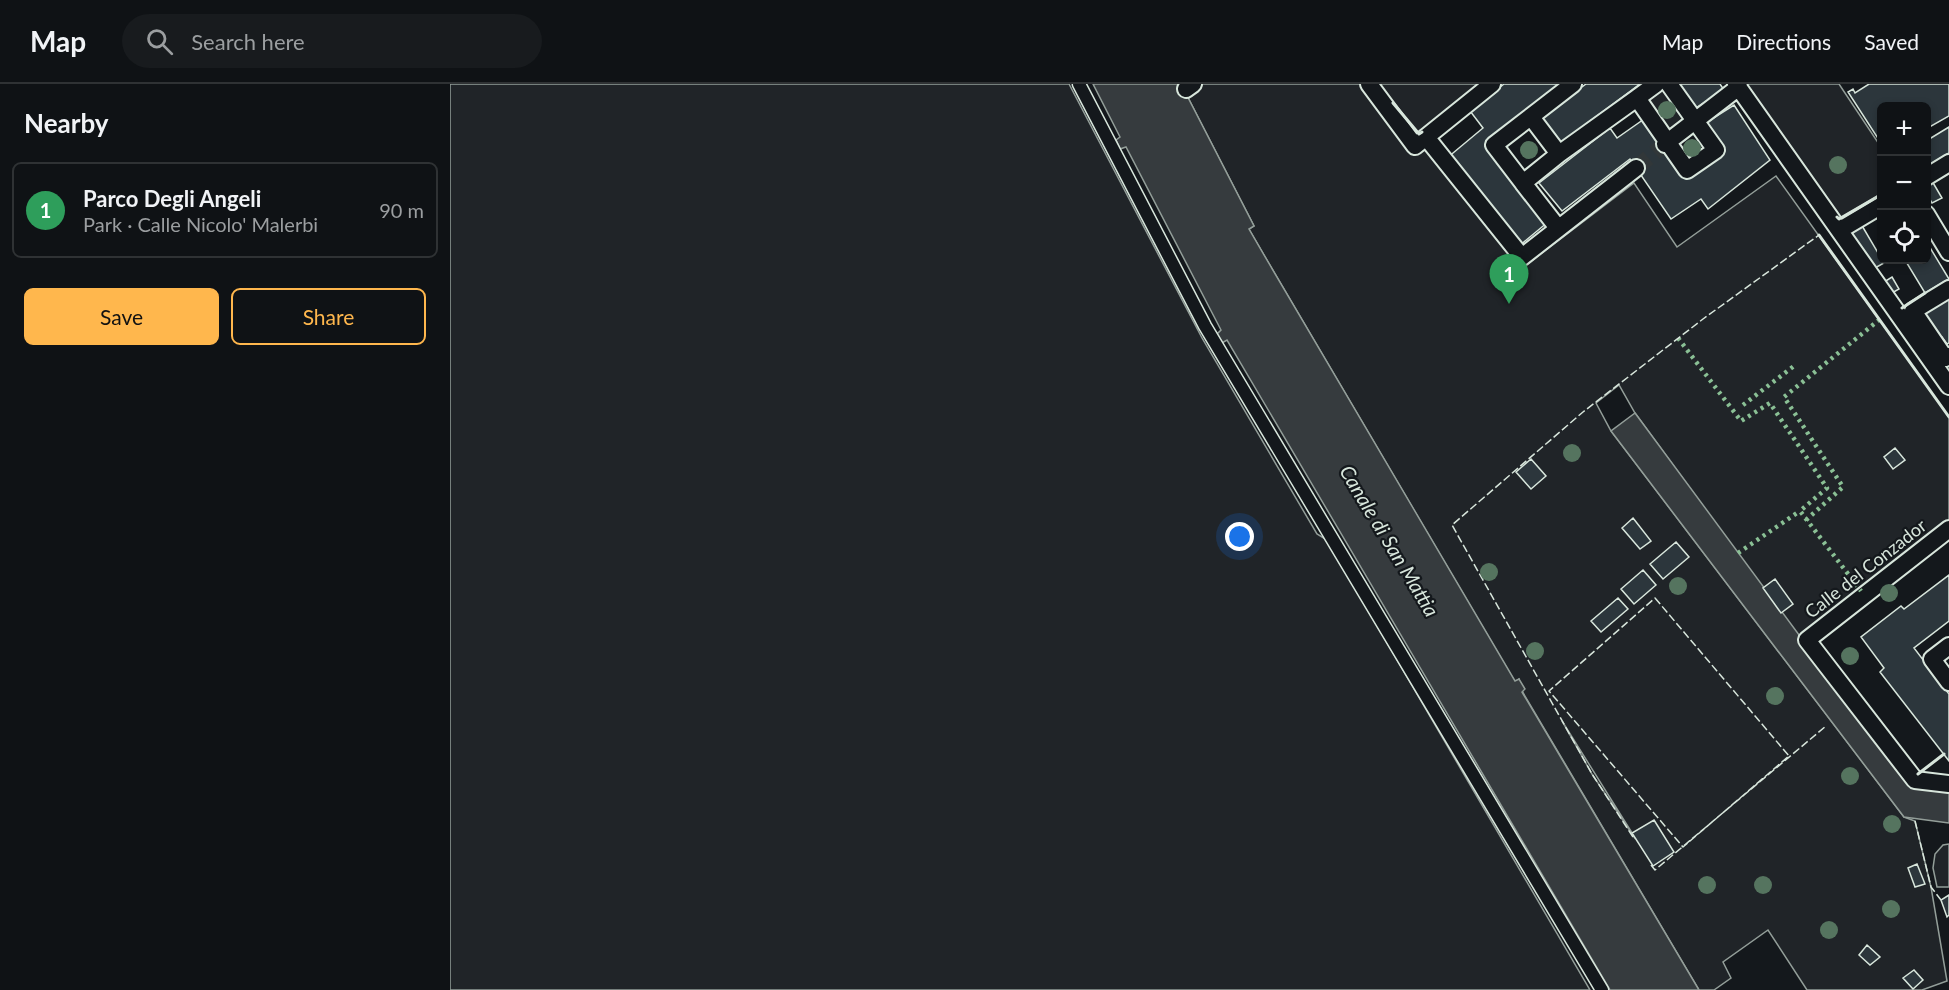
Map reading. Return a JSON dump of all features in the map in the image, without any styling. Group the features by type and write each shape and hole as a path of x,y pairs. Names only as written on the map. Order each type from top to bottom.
{"street":[{"path":"1369,84 1522,257 1636,168"},
{"path":"1421,142 1492,84"},
{"path":"1558,228 1494,145 1573,84"},
{"path":"1523,183 1656,84"},
{"path":"1637,98 1688,170 1716,150 1669,84"},
{"path":"1667,143 1737,86 1949,386"},
{"path":"1531,117 1559,154"},
{"path":"1939,170 1949,183"},
{"path":"1840,230 1877,207"},
{"path":"1931,222 1949,252"},
{"path":"1949,289 1913,311 1945,358 1949,356"},
{"name":"Calle del Conzador","path":"1949,529 1808,640 1915,780 1949,784"},
{"path":"1949,646 1932,659 1949,682"}],"lane":[{"path":"1079,84 1205,326 1602,990"}],"shaded area":[{"path":"450,84 1069,84 1202,338 1317,534 1327,540 1590,990 450,990"},
{"path":"1181,84 1482,84 1419,134 1402,115 1521,269 1634,183 1677,247 1776,176 1949,417 1949,520 1800,639 1635,413 1619,385 1596,403 1611,431 1904,817 1915,821 1931,887 1947,981 1922,990 1807,990 1768,930 1723,962 1731,978 1714,990 1699,990 1522,691 1519,679 1515,682 1264,255 1249,229 1254,226","holes":["1562,721 1634,836 1592,774"]},
{"path":"1664,84 1691,119 1667,136 1641,101"},
{"path":"1746,84 1839,84 1877,141 1877,196 1839,219"},
{"path":"1949,844 1949,887 1937,887 1933,868 1935,854 1943,845"}],"water":[{"name":"Canale di San Mattia","path":"1093,84 1181,84 1254,226 1249,229 1515,681 1519,679 1525,689 1522,692 1699,990 1610,990 1227,340 1222,343 1217,334 1221,330 1126,147 1120,149 1116,140 1120,137"},
{"path":"1635,413 1910,785 1949,790 1949,823 1904,817 1611,431"}],"building":[{"path":"1504,84 1563,84 1485,146 1548,222 1519,246 1447,158 1483,128 1470,111"},
{"path":"1586,84 1640,84 1558,145 1539,119"},
{"path":"1675,84 1720,84 1724,90 1693,110"},
{"path":"1869,84 1949,84 1949,116 1931,126 1931,102 1877,102 1877,137 1848,92 1853,89 1855,93"},
{"path":"1734,105 1770,160 1708,209 1701,199 1671,219 1630,159 1562,211 1539,183 1610,128 1617,138 1647,117 1688,178 1723,153 1704,124"},
{"path":"1949,127 1949,153 1931,164 1931,156 1931,138"},
{"path":"1931,182 1942,198 1932,203 1931,201"},
{"path":"1861,224 1877,251 1877,264 1882,264 1875,268 1849,231"},
{"path":"1931,249 1949,279 1925,293 1907,264 1931,264"},
{"path":"1892,277 1899,289 1892,293 1884,282"},
{"path":"1949,299 1949,343 1947,344 1942,337 1936,341 1921,315"},
{"path":"1895,448 1905,460 1893,469 1884,457"},
{"path":"1531,459 1546,476 1531,489 1516,472"},
{"path":"1633,518 1651,541 1640,549 1622,528"},
{"path":"1676,542 1689,557 1663,579 1650,564"},
{"path":"1643,570 1656,585 1634,604 1621,589"},
{"path":"1949,575 1949,621 1914,648 1949,694 1949,761 1880,672 1884,668 1861,637 1901,606 1904,609"},
{"path":"1775,579 1793,604 1781,613 1763,588"},
{"path":"1618,598 1628,609 1601,632 1591,621"},
{"path":"1654,820 1674,852 1653,866 1632,833"},
{"path":"1917,864 1925,884 1915,887 1908,868"},
{"path":"1949,895 1949,915 1947,917 1941,900"},
{"path":"1867,945 1880,957 1870,965 1859,955"},
{"path":"1914,970 1923,980 1913,989 1903,978"}],"tunnel":[{"path":"1636,168 1665,144"}],"hedge":[{"path":"1806,520 1843,487 1784,397 1879,320"},
{"path":"1678,338 1741,421 1770,403 1827,488 1800,511 1861,591"},
{"path":"1743,405 1794,366"},
{"path":"1738,553 1800,511"}],"fence":[{"path":"1633,837 1592,774 1452,525 1583,412 1703,319 1819,235"},
{"path":"1655,598 1789,756 1683,847 1549,691 1655,598"},
{"path":"1651,865 1655,870 1826,726"},
{"path":"1915,821 1931,887 1941,900"}],"wall":[{"path":"1393,103 1419,134 1422,132"},
{"path":"1837,217 1839,219 1877,197"},
{"path":"1819,235 1949,417"},
{"path":"1902,308 1925,293"},
{"path":"1918,774 1944,754"}],"place":[{"name":"Parco Degli Angeli","path":"1509,304"}]}
